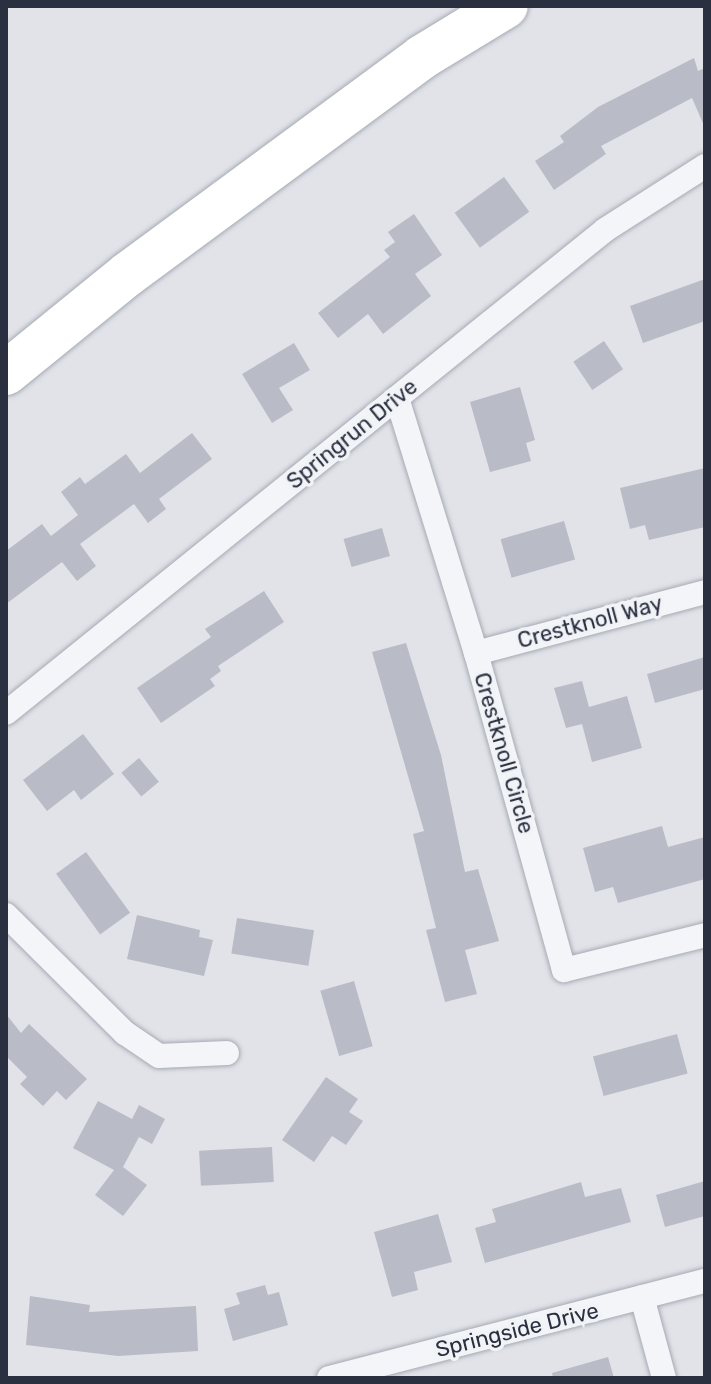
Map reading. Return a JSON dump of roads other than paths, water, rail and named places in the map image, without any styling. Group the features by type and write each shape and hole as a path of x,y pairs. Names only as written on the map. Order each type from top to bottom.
{"highway":[{"path":"6,373 141,264 422,57 506,6"}],"street":[{"name":"Springrun Drive","path":"6,713 605,230 705,166"},
{"name":"Crestknoll Circle","path":"397,398 476,653 564,970 705,935"},
{"name":"Crestknoll Way","path":"476,653 705,592"},
{"path":"6,915 125,1033 159,1056 227,1053"},
{"name":"Springside Drive","path":"329,1378 705,1281"},
{"path":"642,1297 664,1378"}]}
